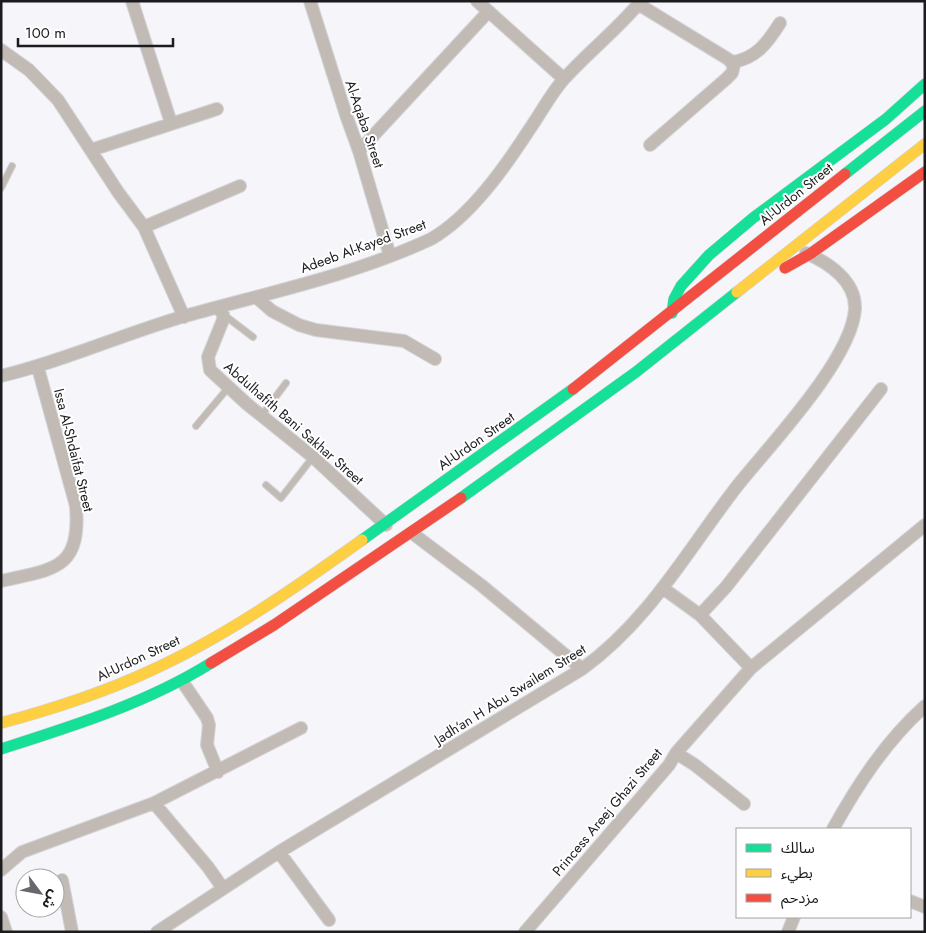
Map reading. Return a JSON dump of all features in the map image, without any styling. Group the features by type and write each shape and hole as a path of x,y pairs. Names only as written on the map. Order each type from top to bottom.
{"highway":[{"path":"672,313 674,299 681,286 709,255 753,218 886,119 925,84"},
{"name":"Al-Urdon Street","path":"1,723 103,691 191,650 274,601 386,525 464,466 574,388 672,313 925,111"},
{"path":"1,749 71,727 182,681 274,625 412,533 636,372 925,144"},
{"path":"709,314 810,254 925,172"}],"street":[{"path":"132,1 171,123"},
{"name":"Al-Aqaba Street","path":"310,1 359,151 390,256"},
{"path":"477,1 564,79"},
{"path":"640,3 732,62 734,68 726,80 650,145"},
{"name":"Adeeb Al-Kayed Street","path":"1,376 38,368 100,344 184,316 221,311 256,297 390,256 431,239 457,220 503,166 564,79 640,3"},
{"path":"359,151 488,12"},
{"path":"732,62 746,60 756,54 780,23"},
{"path":"1,50 29,70 58,100 144,227 184,316"},
{"path":"91,150 217,109"},
{"path":"144,227 240,186"},
{"name":"Jadh‘an H Abu Swailem Street","path":"157,932 222,887 582,669 611,646 633,625 664,588 739,484 788,426 825,376 846,338 855,310 852,289 841,276 810,254 794,247"},
{"path":"256,297 272,311 299,325 316,330 404,341 435,360"},
{"name":"Abdulhafith Bani Sakhar Street","path":"221,311 221,327 211,345 208,364 210,370 228,388 313,457 386,525"},
{"name":"Issa Al-Shdaifat Street","path":"1,581 49,570 65,559 75,544 78,528 76,506 38,368"},
{"path":"700,615 726,587 880,389"},
{"path":"676,753 752,668 925,525"},
{"path":"412,533 481,586 582,669"},
{"path":"664,588 700,615 752,668"},
{"path":"182,681 207,718 209,725 207,745 218,772"},
{"path":"834,828 852,795 883,751 925,706"},
{"path":"1,870 22,852 154,803 301,728"},
{"name":"Princess Areej Ghazi Street","path":"525,932 668,765 676,753 695,765 744,804"},
{"path":"154,803 208,867 222,887"},
{"path":"279,852 329,920"},
{"path":"65,896 72,932"},
{"path":"911,901 925,908"},
{"path":"1,917 6,932"},
{"path":"788,932 794,918"}],"lane":[{"path":"1,188 12,166"},
{"path":"221,311 252,337"},
{"path":"262,415 286,383"},
{"path":"196,426 228,388"},
{"path":"266,485 281,498 313,457"}],"traffic: fast":[{"path":"672,313 674,299 681,286 709,255 753,218 886,119 925,84"},
{"path":"845,174 925,111"},
{"path":"461,498 636,372 737,292"},
{"path":"362,540 573,389"},
{"path":"1,749 135,702 211,663"}],"traffic: slow":[{"path":"737,292 925,144"},
{"path":"1,723 96,693 180,657 260,610 362,540"}],"traffic: jam":[{"path":"785,268 810,254 925,172"},
{"path":"573,389 845,174"},
{"path":"211,663 274,625 461,498"}]}
